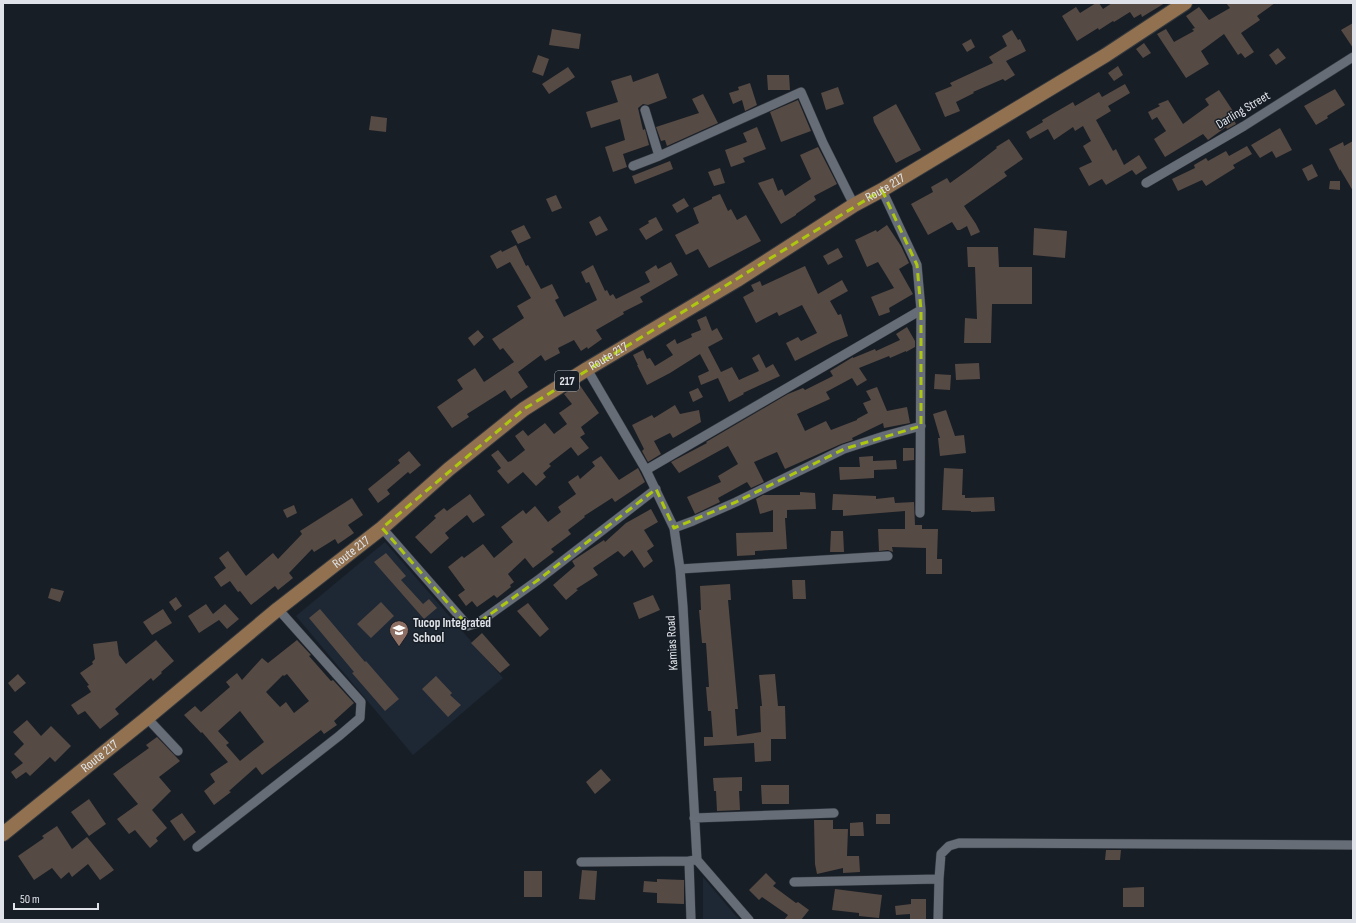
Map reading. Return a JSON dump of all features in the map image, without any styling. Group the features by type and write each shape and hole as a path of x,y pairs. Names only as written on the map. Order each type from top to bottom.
{"main road":[{"name":"Route 217","path":"3,834 147,718 278,609 382,528 450,469 524,409 586,369 737,280 854,205 882,190 1106,55 1186,3"}],"street":[{"name":"Darling Street","path":"1146,183 1244,126 1353,58"},
{"path":"633,166 659,156 801,92 823,143 854,205"},
{"path":"645,110 659,156"},
{"path":"882,190 917,265 921,310 920,513"},
{"path":"646,470 921,310"},
{"name":"Kamias Road","path":"586,369 646,470 674,528 680,569 694,818 691,920"},
{"path":"674,528 736,502 844,449 921,426"},
{"path":"382,528 468,626 478,623 538,580 656,489"},
{"path":"680,569 888,556"},
{"path":"197,847 360,718 361,702 278,609"},
{"path":"147,718 178,751"},
{"path":"694,818 834,813"},
{"path":"938,920 941,854 948,846 959,843 1353,845"},
{"path":"581,862 693,860 749,920"},
{"path":"794,882 939,879"}],"highlighted area":[{"path":"882,190 917,265 921,310 921,426 844,449 736,502 674,528 656,489 538,580 478,623 468,626 382,528 524,409"}],"shaded area":[{"name":"Tucop Integrated School","path":"385,542 503,678 413,755 296,616"},
{"path":"703,877 736,916 740,920 703,920"}],"building":[{"path":"1096,3 1099,3 1103,9 1112,3 1165,3 1142,17 1141,14 1134,18 1130,12 1099,30 1098,28 1077,41 1062,16 1076,7 1080,13"},
{"path":"1226,3 1275,3 1257,16 1260,20 1241,33 1254,52 1245,58 1241,53 1238,55 1224,34 1201,51 1209,64 1186,78 1157,34 1166,29 1174,42 1194,31 1192,29 1195,28 1186,16 1199,7 1209,20 1230,8"},
{"path":"1353,23 1353,48 1341,30"},
{"path":"552,29 581,34 579,49 549,45"},
{"path":"1012,30 1018,40 1020,39 1026,51 1006,61 1015,75 1005,81 1003,79 973,92 974,93 956,102 960,111 945,117 935,93 952,86 950,83 993,63 989,57 1007,46 1002,36"},
{"path":"971,39 975,47 967,52 962,44"},
{"path":"1144,43 1151,53 1143,58 1136,49"},
{"path":"1278,48 1286,58 1276,65 1269,55"},
{"path":"538,55 549,59 543,76 532,72"},
{"path":"1118,66 1123,75 1114,81 1108,73"},
{"path":"568,67 575,77 549,94 542,84"},
{"path":"658,73 667,98 648,105 643,104 638,108 643,130 645,129 649,145 623,154 627,167 613,172 605,147 625,140 620,119 591,128 586,112 618,102 611,81 631,75 633,82"},
{"path":"767,75 789,75 790,90 768,90"},
{"path":"750,83 757,105 745,111 742,100 733,104 729,93 739,90 738,87"},
{"path":"1125,84 1130,93 1108,106 1111,111 1096,120 1113,151 1116,149 1124,165 1139,155 1147,168 1136,175 1132,170 1106,185 1102,179 1089,186 1079,168 1092,162 1083,146 1091,141 1083,126 1075,131 1073,127 1054,140 1048,129 1030,139 1026,132 1043,122 1042,120 1073,102 1075,106 1099,92 1102,97"},
{"path":"838,87 844,104 826,110 821,93"},
{"path":"1335,89 1345,105 1316,125 1304,106"},
{"path":"1219,90 1235,114 1232,116 1236,124 1227,129 1226,127 1208,140 1203,134 1165,157 1154,139 1166,131 1157,117 1152,120 1148,112 1160,106 1158,104 1168,100 1183,124 1209,105 1205,99"},
{"path":"703,94 718,123 667,146 665,140 661,141 656,127 699,113 692,99"},
{"path":"798,100 811,131 781,142 770,112"},
{"path":"896,104 921,150 896,163 874,122 873,117"},
{"path":"371,116 387,118 386,132 369,130"},
{"path":"757,127 766,149 743,158 745,162 731,167 725,150 747,142 743,133"},
{"path":"1280,128 1292,150 1276,158 1272,151 1260,158 1251,145"},
{"path":"1009,139 1023,159 1004,172 1007,176 964,206 980,232 971,236 967,226 957,230 952,222 928,235 911,204 933,192 931,187 947,178 950,183 997,148 996,147"},
{"path":"1353,141 1353,191 1340,169 1340,171 1329,149 1343,142 1344,146"},
{"path":"1247,146 1252,154 1233,165 1235,168 1206,186 1202,180 1178,191 1172,179 1195,168 1194,165 1206,158 1208,161 1226,151 1229,156"},
{"path":"818,147 837,184 814,196 816,200 781,224 758,183 773,178 778,191 782,189 785,196 811,179 800,155"},
{"path":"670,161 673,169 635,184 632,176"},
{"path":"1312,164 1318,176 1308,181 1302,169"},
{"path":"720,168 725,183 714,186 708,172"},
{"path":"1330,181 1340,181 1340,190 1329,189"},
{"path":"720,194 728,211 731,209 737,220 746,215 761,241 709,268 698,249 686,255 675,235 699,223 693,208"},
{"path":"556,195 562,208 552,212 546,199"},
{"path":"684,198 689,206 677,213 672,205"},
{"path":"600,216 608,230 596,236 589,222"},
{"path":"656,217 663,230 646,240 639,229 649,223 648,221"},
{"path":"524,225 531,238 518,244 511,231"},
{"path":"887,225 901,246 909,263 899,269 913,294 889,308 890,312 879,316 871,297 894,288 878,262 867,267 855,240 876,230 877,232"},
{"path":"1034,228 1067,231 1065,258 1033,255"},
{"path":"516,245 526,266 528,265 541,289 552,284 559,298 555,300 564,317 597,300 589,282 586,283 581,272 593,265 605,291 607,290 610,296 613,294 616,299 650,282 645,272 656,265 658,269 671,262 678,275 640,297 643,302 623,312 624,314 596,330 602,339 588,349 587,347 581,351 574,340 558,348 560,353 545,361 541,355 518,372 528,387 511,399 505,390 467,414 469,417 452,428 437,407 463,389 457,380 475,368 484,382 514,362 503,348 500,350 492,339 524,318 517,306 531,298 510,262 497,269 490,256 501,250 502,252"},
{"path":"967,247 998,247 999,267 1032,267 1032,304 992,304 991,343 964,343 965,318 977,319 975,267 968,267"},
{"path":"838,248 843,257 828,265 823,256"},
{"path":"805,266 818,294 842,280 848,291 830,301 838,315 841,314 848,336 795,361 786,343 798,337 801,341 817,333 802,305 779,316 777,312 756,323 743,297 754,291 751,285 760,281 762,286"},
{"path":"706,316 712,331 717,328 723,339 708,347 721,372 732,367 739,380 759,371 752,358 759,354 766,368 773,364 780,376 743,393 744,394 729,402 718,378 701,385 698,376 709,371 700,354 670,373 647,385 633,355 643,350 647,359 650,358 655,366 673,355 666,345 675,339 677,344 692,337 691,334 701,330 697,320"},
{"path":"907,327 915,341 915,347 890,358 889,356 859,368 867,380 857,386 852,378 826,392 830,399 797,414 805,431 826,421 831,430 857,420 868,413 863,403 871,400 866,391 877,387 887,411 907,407 910,423 884,428 883,423 852,438 853,440 785,469 777,452 754,462 764,482 751,488 747,482 718,498 720,502 695,514 687,497 721,482 718,476 738,464 728,446 679,473 671,462 707,443 706,442 788,394 803,388 805,390 833,376 830,371 853,357 875,349 876,351 900,340 896,334"},
{"path":"478,330 484,337 474,346 468,338"},
{"path":"979,363 980,379 956,380 955,364"},
{"path":"935,374 951,375 950,390 934,389"},
{"path":"579,384 599,413 581,427 585,434 580,437 589,448 578,456 571,447 549,464 551,466 543,473 546,477 536,486 523,472 508,484 497,471 501,468 491,455 498,450 508,462 511,461 525,450 515,436 523,430 528,436 545,423 554,434 567,424 559,413 572,404 564,394"},
{"path":"698,388 703,397 693,402 689,392"},
{"path":"675,405 680,414 699,410 701,422 673,438 670,433 654,441 661,454 648,462 642,451 644,449 632,425 652,415 654,418"},
{"path":"946,410 955,436 964,435 966,453 940,456 938,438 940,438 933,414"},
{"path":"903,448 914,448 914,460 903,461"},
{"path":"409,451 421,465 410,474 408,472 387,490 390,494 378,503 368,489 400,463 398,460"},
{"path":"601,456 619,480 638,468 645,482 615,502 612,498 584,516 585,517 568,530 571,534 551,549 554,552 533,568 525,558 508,574 514,582 510,585 511,587 497,598 494,595 477,607 472,601 466,606 458,595 465,590 448,567 462,556 464,558 483,544 494,558 513,542 501,527 523,510 526,514 535,506 548,522 561,512 558,507 576,494 568,482 578,475 580,479 595,466 592,462"},
{"path":"873,456 873,461 896,460 897,469 874,470 874,478 840,480 839,467 860,467 859,457"},
{"path":"944,468 963,469 962,495 965,495 965,498 994,497 995,511 971,512 942,510"},
{"path":"800,492 815,493 816,509 787,510 787,518 785,518 787,549 755,551 755,555 737,556 736,533 773,532 773,510 760,514 756,499 763,495 800,495"},
{"path":"470,494 485,515 473,523 467,515 445,533 449,538 431,554 415,537 436,518 434,516 444,508 447,511"},
{"path":"833,494 876,496 876,499 894,497 895,503 914,502 915,525 922,525 922,529 938,529 937,559 942,559 942,574 926,574 926,548 892,547 893,552 888,550 879,551 878,529 905,529 905,511 843,516 843,510 832,510"},
{"path":"352,498 363,515 348,525 354,533 338,544 335,539 314,552 312,549 289,573 293,578 278,590 275,586 251,605 240,591 238,592 230,581 221,587 214,577 226,568 219,558 228,551 246,576 273,553 278,559 302,534 300,531"},
{"path":"294,505 297,513 287,518 283,510"},
{"path":"651,509 658,522 644,530 654,546 647,551 653,561 644,568 632,550 624,557 618,551 593,568 598,575 576,589 578,590 566,600 553,585 575,566 572,561 604,540 605,542 626,523"},
{"path":"831,531 843,531 844,552 830,552"},
{"path":"386,553 406,576 401,580 423,604 429,599 437,608 424,619 374,562"},
{"path":"792,580 805,580 806,599 793,599"},
{"path":"730,584 731,600 728,600 738,709 735,709 737,736 761,732 760,706 762,706 759,675 775,674 778,706 785,706 786,739 771,739 771,761 755,762 754,743 704,746 704,737 713,737 711,711 708,711 706,687 709,687 706,643 702,643 699,610 701,610 700,586"},
{"path":"51,588 64,591 60,602 48,598"},
{"path":"653,595 660,610 639,619 633,603"},
{"path":"176,597 182,606 175,611 169,602"},
{"path":"381,602 394,616 371,638 357,624"},
{"path":"528,603 549,629 540,637 517,611"},
{"path":"206,604 213,614 225,604 239,619 227,629 219,620 199,633 188,616"},
{"path":"163,609 172,623 152,635 143,622"},
{"path":"320,609 399,699 385,711 352,673 354,672 309,618"},
{"path":"482,633 510,665 500,673 471,643"},
{"path":"156,640 174,661 161,672 162,673 153,681 151,678 115,709 119,714 100,729 85,711 78,715 71,705 91,692 87,686 89,685 80,673 93,664 92,662 95,659 93,644 117,641 119,655 126,664"},
{"path":"297,640 311,655 309,656 331,681 333,680 354,703 334,721 337,725 324,734 321,730 262,775 256,767 229,791 231,792 214,805 204,791 215,782 210,774 228,762 202,732 201,733 184,715 195,706 201,712 230,687 226,682 237,673 242,680 262,658 268,663","holes":["287,674 309,701 294,713 286,702 280,707 266,692 283,675 284,676","240,711 264,742 240,761 226,745 229,743 218,731"]},
{"path":"18,674 26,683 15,692 8,683"},
{"path":"436,676 452,693 450,695 461,705 448,717 422,689"},
{"path":"27,720 41,736 51,726 71,746 55,762 50,757 30,776 26,772 16,779 11,772 23,763 14,754 24,744 13,732"},
{"path":"157,737 180,761 159,777 171,791 152,810 167,828 156,838 158,841 150,848 135,830 129,834 117,819 138,804 113,774 149,748 146,745"},
{"path":"601,769 611,780 595,794 586,782"},
{"path":"742,777 742,791 739,791 740,810 717,811 716,791 714,791 713,778"},
{"path":"761,785 789,785 789,804 762,804"},
{"path":"89,799 106,824 89,836 71,812"},
{"path":"182,813 196,832 184,841 170,821"},
{"path":"876,814 890,814 890,824 876,824"},
{"path":"814,820 833,820 833,829 848,829 847,856 859,856 860,872 843,873 843,868 817,874 815,864"},
{"path":"863,822 864,836 850,836 850,823"},
{"path":"57,826 72,849 87,837 114,870 100,880 88,864 72,877 69,872 61,879 52,868 34,880 18,856 44,838 42,836"},
{"path":"1106,850 1121,850 1120,860 1105,860"},
{"path":"582,870 597,871 595,900 579,899"},
{"path":"524,871 542,871 542,897 524,897"},
{"path":"766,873 776,883 773,886 796,903 798,902 809,910 801,920 784,920 788,915 762,897 759,900 749,890"},
{"path":"657,879 684,880 684,904 657,903 657,893 643,892 644,881 657,882"},
{"path":"1144,887 1144,907 1123,907 1123,888"},
{"path":"835,889 882,895 879,918 859,916 859,913 832,910"},
{"path":"911,899 926,899 926,920 910,920 910,914 896,915 895,906 911,904"}],"place":[{"name":"Tucop Integrated School","path":"399,647"}]}
